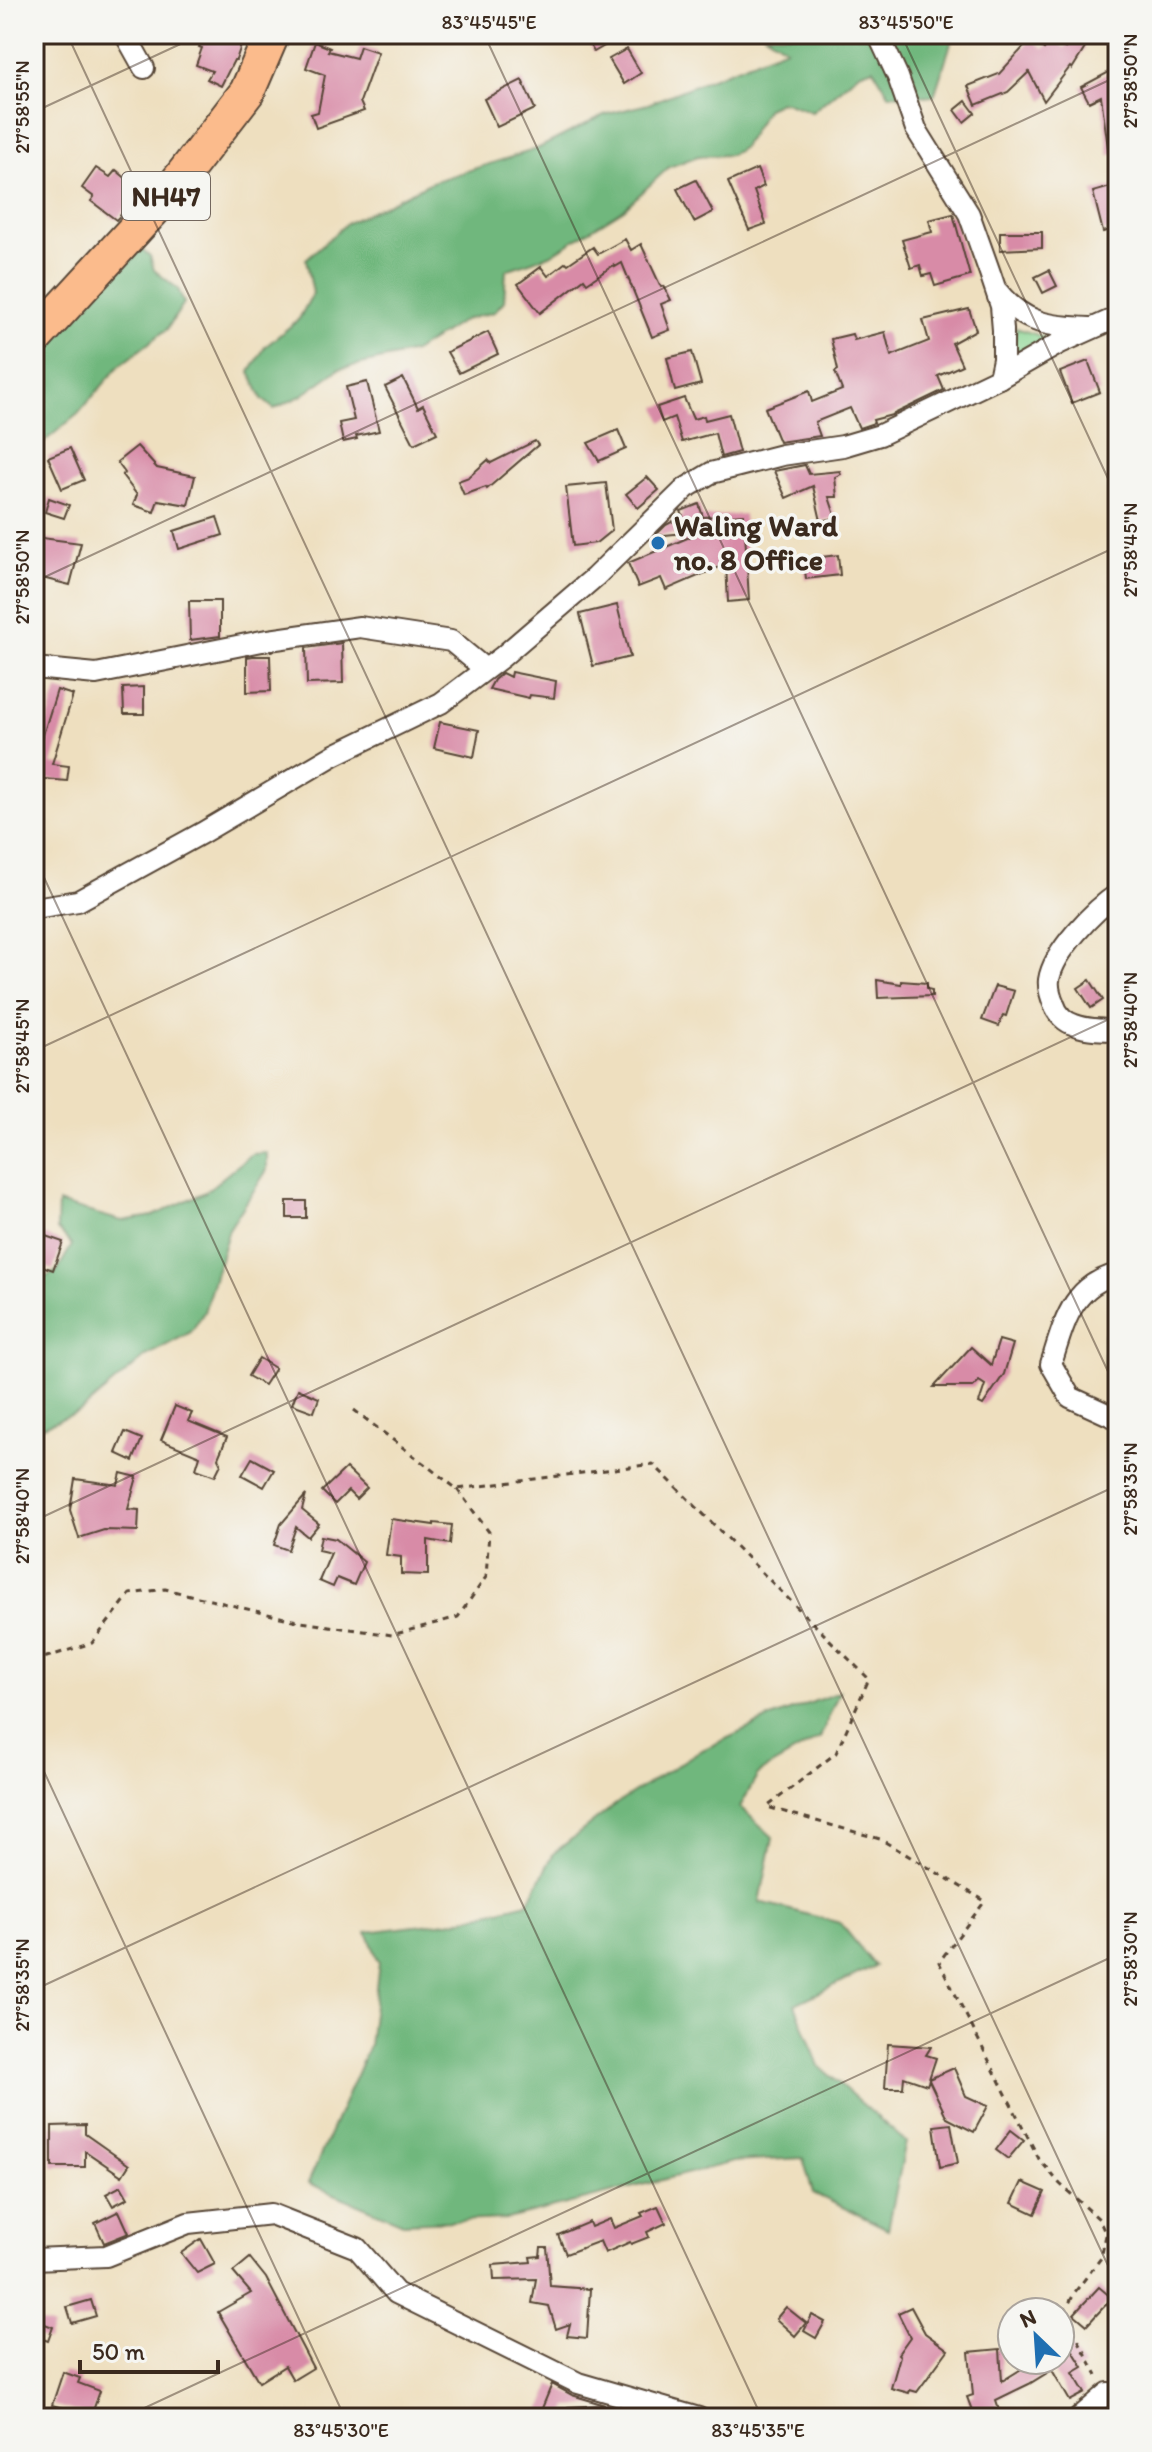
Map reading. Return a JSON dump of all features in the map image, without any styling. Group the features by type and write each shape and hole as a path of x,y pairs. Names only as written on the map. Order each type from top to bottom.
{"highway":[{"name":"NH47","path":"35,337 173,188 247,92 272,34"}],"street":[{"path":"125,34 144,68"},
{"path":"878,34 898,77 916,129 969,214 1001,306 1004,345 999,378"},
{"path":"994,288 1009,307 1025,317 1057,327 1094,328"},
{"path":"34,908 78,901 334,755 441,703 595,577 686,488 711,473 782,455 843,446 880,435 999,378 1060,343 1118,317"},
{"path":"34,668 96,674 262,641 360,627 451,641 485,669"},
{"path":"1118,894 1105,902 1077,931 1060,955 1049,979 1057,1013 1072,1025 1118,1030"},
{"path":"1118,1274 1106,1277 1082,1291 1068,1315 1051,1364 1070,1397 1118,1419"},
{"path":"34,2259 106,2256 188,2223 271,2214 357,2248 396,2293 578,2383 699,2418"},
{"path":"1079,2418 1113,2394"}],"path":[{"path":"34,1658 37,1660 92,1643 130,1594 165,1589 301,1622 392,1635 458,1617 486,1577 489,1532 457,1489 354,1410"},
{"path":"457,1489 653,1464 869,1679 836,1753 767,1807 880,1839 985,1901 939,1962 1039,2159 1060,2184 1099,2219 1106,2235 1101,2258 1075,2292 1064,2313 1113,2394"}],"green space":[{"path":"765,34 954,34 934,96 889,94 873,68 859,73 812,112 782,101 767,108 743,147 730,155 698,156 669,167 624,209 550,255 506,270 504,301 494,312 464,320 414,352 339,369 301,396 274,409 262,399 250,372 265,347 299,319 313,293 306,259 347,223 432,182 537,149 604,115 648,104 786,48"},
{"path":"138,246 150,256 154,270 178,289 184,303 167,329 119,366 78,414 34,450 34,362"},
{"path":"1016,328 1047,338 1012,357"},
{"path":"267,1153 267,1170 229,1229 204,1312 191,1332 146,1356 81,1411 34,1430 34,1274 44,1278 57,1271 72,1245 57,1229 58,1203 122,1221 153,1216 205,1192 252,1154"},
{"path":"1118,1325 1118,1377 1105,1365 1104,1335"},
{"path":"839,1692 820,1738 759,1773 740,1807 773,1837 760,1902 840,1923 875,1966 795,2004 819,2066 906,2142 888,2229 813,2193 803,2158 733,2162 507,2219 403,2223 308,2183 369,2046 379,1962 367,1932 455,1921 528,1903 554,1853 616,1804 698,1752 771,1718"}],"building":[{"path":"205,34 245,34 236,60 221,86 207,79 212,71 196,65"},
{"path":"583,34 625,34 594,52"},
{"path":"1031,39 1044,49 1052,39 1065,48 1071,39 1085,48 1072,69 1070,67 1044,101 1029,72 1008,92 976,105 968,86 999,74"},
{"path":"315,42 330,48 328,51 356,58 360,46 378,52 360,102 364,111 316,128 311,114 318,112 325,75 306,68"},
{"path":"627,49 641,73 624,84 609,59"},
{"path":"1109,72 1118,89 1118,154 1109,155 1101,96 1089,102 1081,87"},
{"path":"522,80 535,109 497,127 484,99"},
{"path":"966,101 975,113 964,122 955,110"},
{"path":"96,168 110,177 116,170 142,192 116,220 91,201 94,197 82,188"},
{"path":"757,169 764,186 754,191 766,224 749,230 728,182"},
{"path":"696,180 713,212 694,222 677,189"},
{"path":"1114,186 1118,201 1118,228 1103,232 1093,192"},
{"path":"953,214 970,276 935,286 931,274 923,276 920,265 911,268 902,240 932,232 929,220"},
{"path":"1000,232 1042,232 1042,248 1000,250"},
{"path":"625,239 631,250 641,244 661,287 664,286 671,300 661,304 670,330 652,337 622,263 587,283 584,279 540,313 518,284 541,267 548,276 593,247 598,254"},
{"path":"1049,270 1057,286 1043,293 1035,277"},
{"path":"969,309 976,330 952,343 962,365 938,376 944,390 859,428 850,408 815,422 820,436 779,442 765,408 809,391 812,402 842,390 835,372 838,370 831,339 852,334 854,340 885,332 891,356 929,341 923,320"},
{"path":"488,332 498,354 459,373 447,352"},
{"path":"692,352 701,384 675,391 667,358"},
{"path":"1088,361 1100,392 1072,403 1060,372"},
{"path":"403,378 418,408 423,405 437,433 414,444 385,387"},
{"path":"367,382 379,431 343,442 339,423 354,420 346,387"},
{"path":"684,398 693,419 704,416 705,420 729,414 739,452 721,457 715,433 682,442 674,417 662,422 657,407"},
{"path":"618,430 626,449 599,461 588,443"},
{"path":"535,441 538,445 487,489 464,495 458,481 469,477 488,460 491,463"},
{"path":"137,446 157,468 195,476 188,505 158,500 154,512 133,505 137,495 122,475 125,473 117,462"},
{"path":"70,448 84,480 62,489 48,457"},
{"path":"805,465 809,474 840,471 841,474 835,477 837,497 829,497 836,518 821,521 813,486 786,498 774,471"},
{"path":"647,477 659,490 638,508 626,494"},
{"path":"606,483 612,530 596,543 573,546 566,487"},
{"path":"49,498 69,505 64,518 45,512"},
{"path":"699,504 703,517 744,514 749,600 728,602 726,564 666,590 661,578 638,587 628,563 704,531 655,536 666,525 683,516 681,511"},
{"path":"217,517 223,535 179,549 174,531"},
{"path":"34,537 81,543 70,585 34,576"},
{"path":"838,555 840,575 806,579 804,559"},
{"path":"189,601 220,601 220,636 190,640"},
{"path":"617,605 630,657 593,666 580,614"},
{"path":"342,643 343,683 307,684 306,648"},
{"path":"270,656 271,691 247,692 247,657"},
{"path":"511,672 556,681 554,698 530,695 529,698 489,689 502,673 510,677"},
{"path":"144,687 144,714 124,714 123,688"},
{"path":"57,690 73,695 52,764 69,766 67,781 34,778 34,764"},
{"path":"440,722 479,730 474,757 434,748"},
{"path":"877,980 901,984 901,981 927,983 932,996 878,998"},
{"path":"1090,980 1103,1000 1091,1008 1078,988"},
{"path":"995,986 1014,991 1006,1016 1003,1015 999,1026 982,1020"},
{"path":"287,1201 306,1201 306,1218 287,1218"},
{"path":"34,1232 63,1242 53,1270 34,1263"},
{"path":"999,1340 1013,1344 1004,1374 983,1405 979,1403 985,1385 979,1381 973,1387 934,1387 971,1347 991,1365"},
{"path":"259,1358 275,1368 264,1385 248,1376"},
{"path":"298,1389 319,1398 314,1412 292,1404"},
{"path":"175,1406 192,1413 188,1421 227,1437 218,1458 221,1464 215,1476 196,1469 200,1456 161,1440"},
{"path":"125,1432 142,1439 133,1461 116,1453"},
{"path":"252,1458 274,1470 264,1487 242,1475"},
{"path":"346,1468 367,1488 356,1499 348,1491 335,1504 322,1491"},
{"path":"121,1473 137,1477 128,1509 139,1510 138,1531 104,1530 79,1538 70,1510 75,1479 118,1485"},
{"path":"306,1495 302,1510 319,1524 308,1537 296,1527 288,1550 274,1545 281,1524"},
{"path":"391,1519 452,1525 450,1544 428,1540 428,1575 401,1574 401,1557 386,1555"},
{"path":"321,1536 336,1539 364,1562 354,1585 337,1578 333,1587 319,1581 331,1553 318,1550"},
{"path":"888,2044 931,2047 926,2055 936,2058 929,2079 954,2068 966,2096 988,2106 974,2132 947,2118 929,2080 927,2085 904,2077 903,2088 885,2088"},
{"path":"951,2124 958,2163 940,2167 934,2126"},
{"path":"85,2125 85,2134 129,2165 122,2176 85,2151 85,2167 52,2167 52,2126"},
{"path":"1011,2130 1024,2140 1008,2159 996,2150"},
{"path":"1022,2182 1045,2192 1035,2214 1012,2203"},
{"path":"121,2186 128,2198 113,2206 106,2194"},
{"path":"658,2206 666,2223 647,2232 649,2237 605,2253 600,2241 566,2254 558,2235 589,2222 591,2227 610,2219 614,2228"},
{"path":"119,2211 129,2233 104,2243 95,2223"},
{"path":"201,2239 215,2264 197,2273 181,2253"},
{"path":"541,2247 547,2247 550,2286 590,2289 587,2338 567,2336 570,2324 556,2329 549,2306 532,2303 536,2279 494,2280 493,2265 531,2262 530,2257 540,2256"},
{"path":"250,2258 266,2278 313,2368 293,2380 285,2366 259,2382 218,2312 251,2293 233,2272"},
{"path":"1099,2287 1112,2298 1087,2325 1076,2316 1076,2312"},
{"path":"91,2300 96,2316 72,2323 67,2307"},
{"path":"786,2307 806,2323 795,2336 776,2319"},
{"path":"911,2307 925,2333 948,2350 917,2392 910,2390 909,2393 891,2388 898,2354 910,2337 898,2313"},
{"path":"812,2315 825,2322 816,2338 804,2331"},
{"path":"34,2320 53,2327 48,2341 34,2336"},
{"path":"996,2349 996,2376 1002,2376 1002,2381 1010,2376 1042,2376 996,2400 1002,2418 975,2418 967,2397 973,2395 969,2352"},
{"path":"1076,2356 1083,2367 1076,2371"},
{"path":"63,2372 80,2378 78,2383 100,2391 91,2416 52,2405"},
{"path":"1055,2376 1075,2376 1085,2393 1070,2401"},
{"path":"552,2384 572,2395 605,2405 568,2407 564,2418 538,2418"}],"place":[{"name":"Waling Ward no. 8 Office","path":"658,543"}]}
